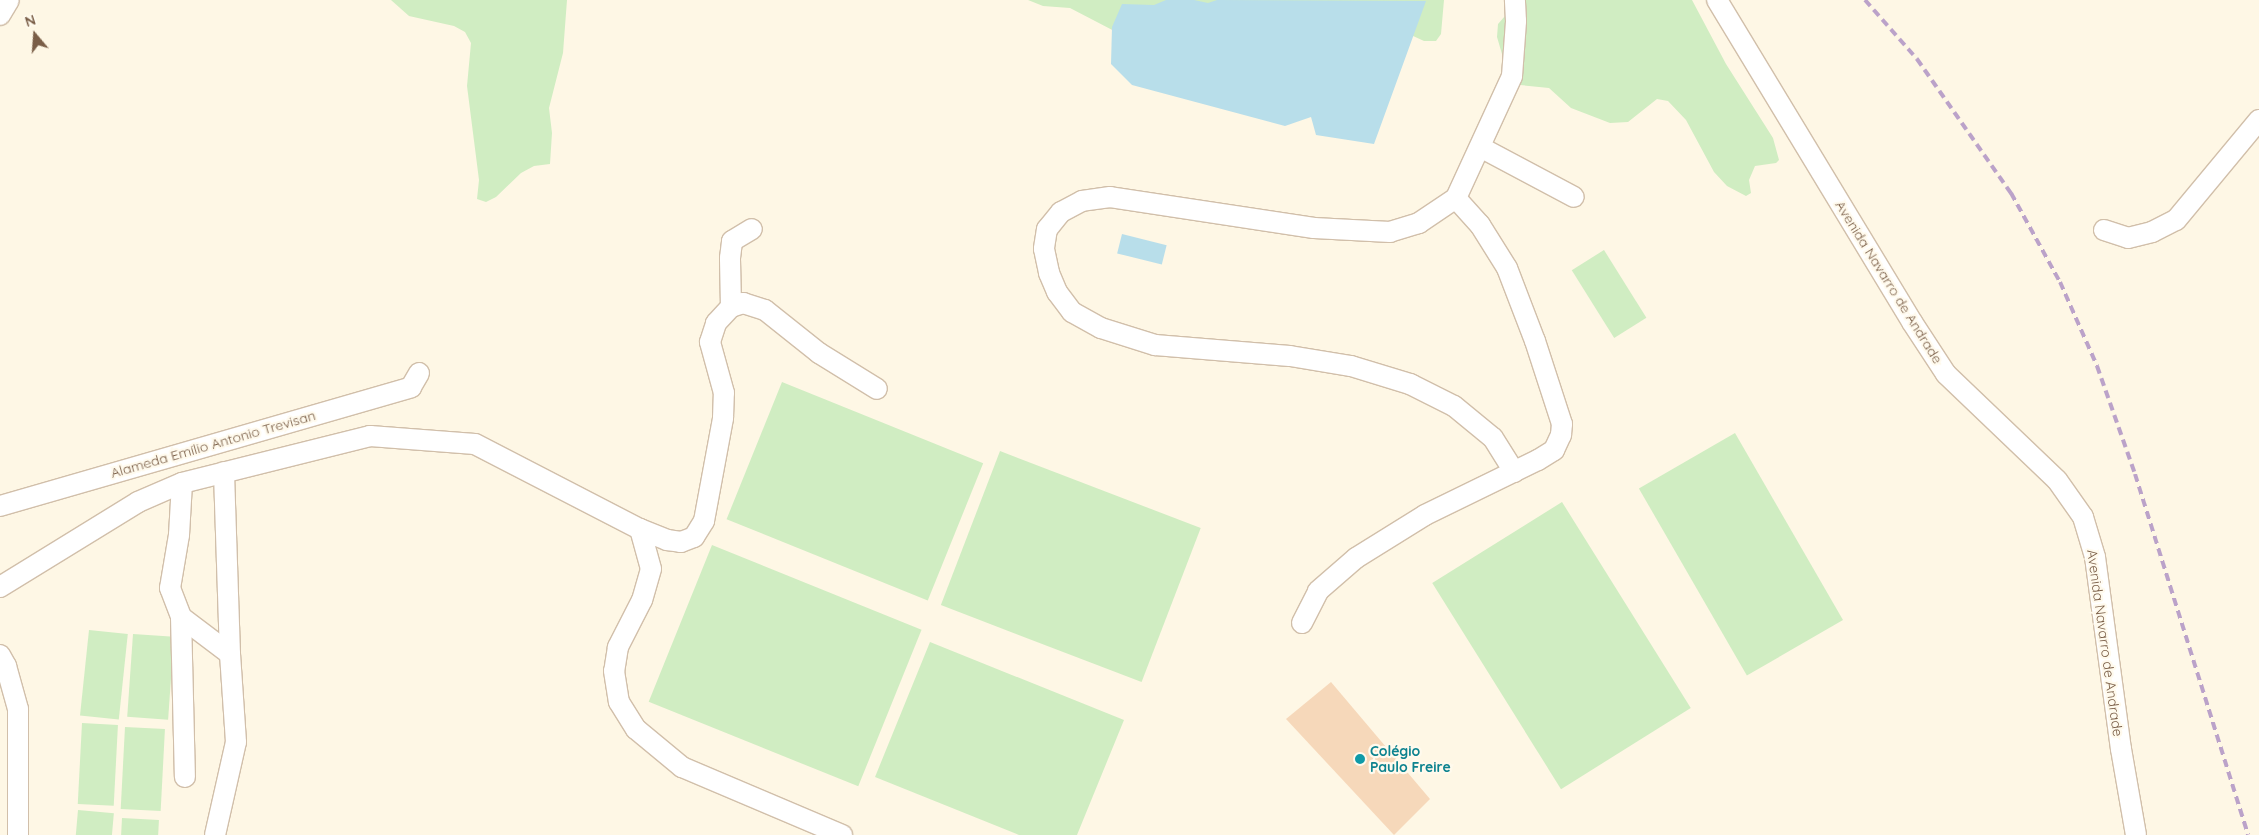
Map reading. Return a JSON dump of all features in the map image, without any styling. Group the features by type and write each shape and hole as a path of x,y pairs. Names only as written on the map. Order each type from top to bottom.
{"street":[{"path":"0,15 9,0"},
{"path":"1514,472 1493,438 1454,406 1410,384 1351,366 1290,356 1155,345 1101,328 1072,312 1057,292 1049,273 1044,249 1047,229 1061,212 1082,201 1110,197 1314,228 1390,232 1418,223 1456,198 1512,76 1516,21 1515,0"},
{"name":"Avenida Navarro de Andrade","path":"1717,0 1912,322 1946,374 2057,480 2084,518 2095,557 2121,748 2136,835"},
{"path":"2104,230 2128,238 2152,232 2176,220 2259,120"},
{"path":"1480,148 1574,197"},
{"path":"1302,624 1318,591 1356,558 1426,515 1514,472 1554,450 1561,435 1562,424 1535,341 1507,268 1480,225 1456,198"},
{"path":"731,307 730,258 732,241 752,229"},
{"path":"0,587 138,502 182,483 370,436 475,444 640,529 667,540 682,542 694,537 704,521 723,418 724,393 710,342 716,323 731,307 743,304 765,310 819,352 877,389"},
{"name":"Alameda Emílio Antonio Trevisan","path":"0,506 410,387 419,373"},
{"path":"215,835 236,742 230,654 224,472"},
{"path":"182,483 179,535 170,588 181,617 185,778"},
{"path":"640,529 651,569 642,600 618,647 614,671 619,702 636,729 682,767 842,835"},
{"path":"181,617 230,654"},
{"path":"0,655 6,666 18,709 18,835"}],"green space":[{"path":"391,0 567,0 563,53 549,108 552,133 550,164 534,166 521,173 496,197 486,202 477,199 479,180 467,86 471,43 465,32 454,26 409,16"},
{"path":"1028,0 1444,0 1441,34 1436,41 1424,41 1387,24 1120,34 1070,8 1043,6"},
{"path":"1519,0 1692,0 1726,64 1773,138 1779,160 1776,163 1755,166 1749,180 1751,193 1746,196 1727,186 1714,172 1686,120 1668,101 1657,99 1628,122 1610,123 1571,108 1549,88 1520,85 1509,78 1497,37 1498,24"},
{"path":"1604,250 1646,318 1614,338 1572,270"},
{"path":"782,382 983,463 928,601 727,519"},
{"path":"1735,433 1843,620 1747,676 1639,488"},
{"path":"1000,451 1201,528 1142,682 941,605"},
{"path":"1562,502 1691,708 1561,789 1432,583"},
{"path":"712,545 922,630 858,786 649,702"},
{"path":"89,630 128,634 119,720 80,716"},
{"path":"133,634 174,637 168,720 127,717"},
{"path":"930,642 1124,720 1077,835 1019,835 875,777"},
{"path":"82,723 118,725 114,806 78,804"},
{"path":"125,727 165,729 161,811 121,809"},
{"path":"78,810 114,813 112,835 76,835"},
{"path":"122,818 159,820 158,835 121,835"}],"water":[{"path":"1166,0 1194,0 1208,3 1217,0 1426,1 1374,144 1316,135 1311,117 1285,126 1132,85 1111,64 1112,27 1122,4 1154,5"},
{"path":"1122,234 1167,245 1162,265 1117,253"}],"building":[{"name":"Colégio Paulo Freire","path":"1331,682 1430,799 1394,835 1286,719"}],"railway":[{"path":"1865,0 1917,59 2011,193 2060,282 2097,366 2135,474 2248,835"}],"place":[{"name":"Colégio Paulo Freire","path":"1360,759"}]}
